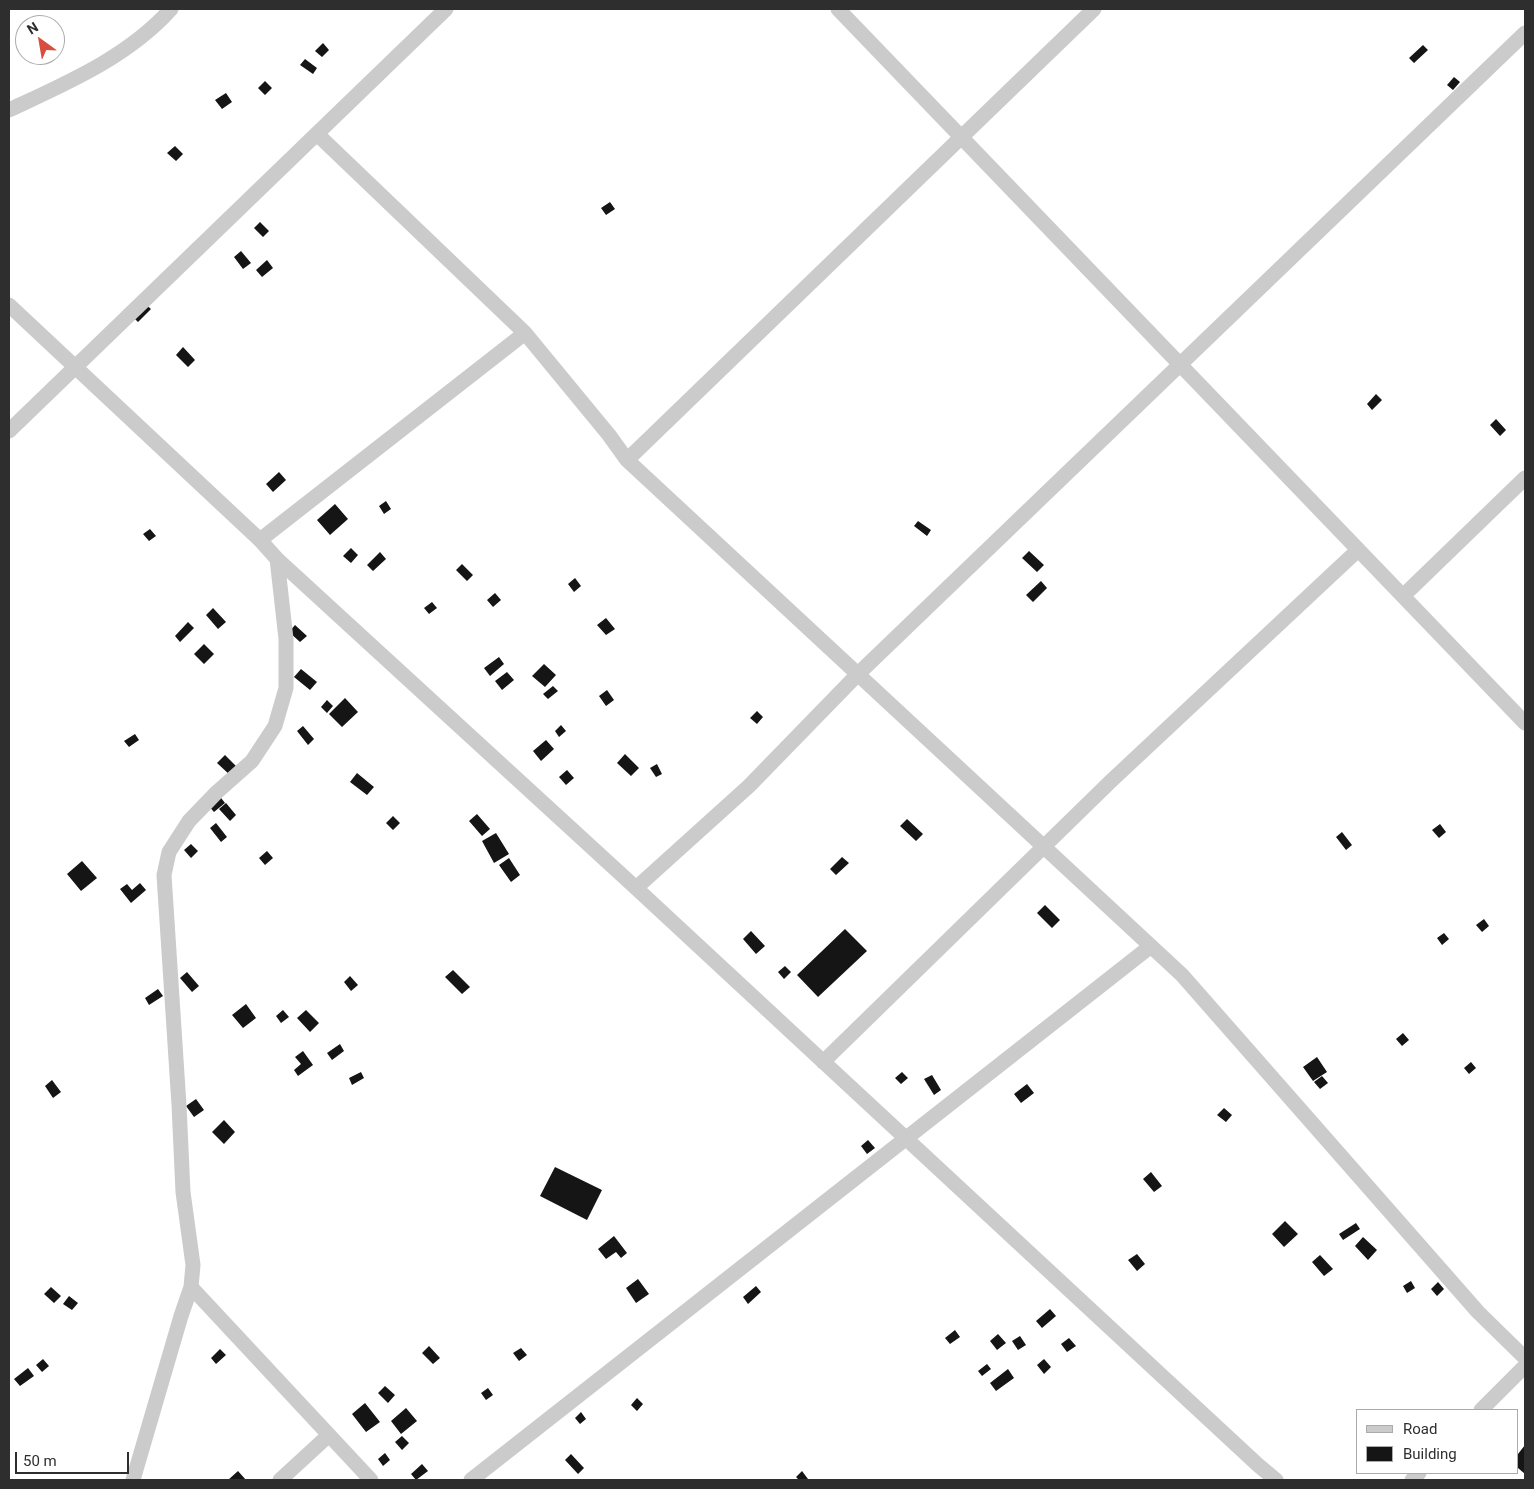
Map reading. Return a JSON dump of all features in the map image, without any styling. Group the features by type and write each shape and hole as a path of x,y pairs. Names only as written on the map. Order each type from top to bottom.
{"street":[{"path":"9,110 59,87 110,60 158,24 172,9"},
{"path":"9,431 446,9"},
{"path":"838,9 1525,723"},
{"path":"627,460 1094,9"},
{"path":"636,888 749,786 858,674 1525,33"},
{"path":"317,134 525,333 609,435 627,460 1182,975 1478,1312 1525,1358"},
{"path":"9,305 260,540 277,559 1276,1480"},
{"path":"260,540 525,333"},
{"path":"1404,596 1525,478"},
{"path":"823,1062 1112,781 1358,550"},
{"path":"133,1480 191,1286 193,1265 182,1192 179,1105 164,875 169,852 189,821 217,792 252,761 275,726 286,688 286,639 277,559"},
{"path":"471,1480 1151,946"},
{"path":"191,1286 371,1480"},
{"path":"1482,1409 1525,1366"},
{"path":"280,1480 329,1435"}],"building":[{"path":"323,43 329,50 322,57 315,51"},
{"path":"1423,45 1428,50 1414,63 1409,58"},
{"path":"305,59 317,68 313,74 300,65"},
{"path":"1454,77 1460,82 1453,90 1447,85"},
{"path":"265,81 272,88 265,95 258,88"},
{"path":"226,93 232,102 222,109 215,100"},
{"path":"175,146 183,154 176,161 167,153"},
{"path":"610,202 615,209 606,215 601,208"},
{"path":"260,222 269,231 263,237 254,228"},
{"path":"241,251 251,263 243,269 234,257"},
{"path":"267,260 273,268 262,277 256,270"},
{"path":"143,302 151,309 138,322 131,315"},
{"path":"183,347 195,360 188,367 176,355"},
{"path":"1376,394 1382,400 1372,410 1367,404"},
{"path":"1496,419 1506,430 1500,436 1490,425"},
{"path":"279,472 286,480 273,492 266,484"},
{"path":"386,501 391,509 384,514 379,506"},
{"path":"335,504 348,519 330,535 317,520"},
{"path":"918,521 931,530 927,536 914,526"},
{"path":"150,529 156,536 149,541 143,534"},
{"path":"351,548 358,555 351,563 343,556"},
{"path":"1029,551 1044,565 1037,572 1022,558"},
{"path":"380,552 386,559 373,571 367,565"},
{"path":"462,564 473,575 467,581 456,570"},
{"path":"575,578 581,586 574,592 568,584"},
{"path":"1041,581 1047,588 1033,602 1026,595"},
{"path":"495,593 501,600 493,607 487,600"},
{"path":"432,602 437,608 429,614 424,608"},
{"path":"213,608 226,622 218,629 206,615"},
{"path":"606,618 615,629 606,635 597,625"},
{"path":"188,622 194,628 180,642 175,636"},
{"path":"295,625 307,636 300,642 289,632"},
{"path":"204,644 214,654 204,664 194,654"},
{"path":"499,657 504,664 490,676 484,668"},
{"path":"544,664 556,675 545,687 532,676"},
{"path":"301,669 317,682 310,690 294,677"},
{"path":"507,672 514,680 502,690 495,681"},
{"path":"553,686 558,691 548,699 543,694"},
{"path":"607,690 614,700 606,706 599,696"},
{"path":"345,698 358,712 342,727 329,714"},
{"path":"327,700 333,706 327,713 321,707"},
{"path":"757,711 763,717 757,724 750,718"},
{"path":"561,725 566,731 559,737 555,731"},
{"path":"303,726 314,739 308,745 297,731"},
{"path":"135,734 139,740 129,747 124,741"},
{"path":"546,740 554,749 541,761 533,751"},
{"path":"625,754 639,768 631,776 617,763"},
{"path":"225,755 238,768 231,776 217,763"},
{"path":"657,764 662,774 656,777 650,768"},
{"path":"567,770 574,778 566,785 559,777"},
{"path":"357,773 374,787 367,795 350,782"},
{"path":"218,794 225,803 214,812 207,804"},
{"path":"226,803 236,815 230,821 219,809"},
{"path":"477,814 490,829 482,836 469,821"},
{"path":"393,816 400,823 393,830 386,823"},
{"path":"907,819 923,834 916,841 900,826"},
{"path":"216,823 227,837 221,842 210,828"},
{"path":"1440,824 1446,832 1439,838 1432,830"},
{"path":"1342,832 1352,845 1346,850 1336,837"},
{"path":"496,833 509,854 494,863 482,841"},
{"path":"191,844 198,851 191,858 184,850"},
{"path":"267,851 273,858 265,865 259,858"},
{"path":"842,857 849,863 836,875 830,869"},
{"path":"509,858 520,875 511,882 499,865"},
{"path":"82,861 97,878 81,891 67,874"},
{"path":"140,883 146,890 131,903 120,889 127,884 132,890"},
{"path":"1045,905 1060,920 1052,928 1037,913"},
{"path":"1484,919 1489,926 1482,932 1476,925"},
{"path":"845,929 867,951 818,997 797,975"},
{"path":"751,931 765,946 756,954 743,939"},
{"path":"1444,933 1449,939 1442,945 1437,938"},
{"path":"785,966 791,972 784,979 778,972"},
{"path":"453,970 470,987 462,994 445,977"},
{"path":"187,972 199,986 192,992 180,978"},
{"path":"350,976 358,985 351,991 344,982"},
{"path":"158,989 163,996 149,1005 145,998"},
{"path":"246,1004 256,1018 243,1028 232,1015"},
{"path":"283,1010 289,1017 281,1023 276,1016"},
{"path":"306,1010 319,1023 310,1032 297,1018"},
{"path":"1403,1033 1409,1040 1402,1046 1396,1039"},
{"path":"340,1044 344,1051 332,1060 327,1053"},
{"path":"303,1051 313,1065 298,1076 294,1070 301,1064 295,1057"},
{"path":"1317,1057 1327,1072 1313,1081 1303,1067"},
{"path":"1471,1062 1476,1068 1469,1074 1464,1068"},
{"path":"361,1072 364,1078 352,1085 349,1078"},
{"path":"902,1072 908,1078 901,1084 895,1078"},
{"path":"932,1075 941,1090 934,1095 924,1079"},
{"path":"1322,1076 1328,1083 1320,1089 1314,1082"},
{"path":"52,1080 61,1092 53,1098 45,1086"},
{"path":"1027,1084 1034,1093 1021,1103 1014,1094"},
{"path":"196,1099 204,1110 194,1117 186,1106"},
{"path":"1224,1108 1232,1115 1226,1122 1217,1115"},
{"path":"224,1120 235,1132 224,1144 212,1132"},
{"path":"868,1140 875,1148 867,1154 861,1146"},
{"path":"555,1167 602,1190 587,1220 540,1196"},
{"path":"1151,1172 1162,1186 1154,1192 1143,1179"},
{"path":"1285,1221 1298,1234 1284,1247 1272,1234"},
{"path":"1356,1223 1360,1229 1343,1240 1339,1234"},
{"path":"614,1236 627,1253 621,1258 616,1252 606,1259 598,1249"},
{"path":"1363,1237 1377,1250 1368,1260 1355,1246"},
{"path":"1137,1254 1145,1264 1137,1271 1128,1260"},
{"path":"1320,1255 1333,1269 1324,1276 1312,1262"},
{"path":"638,1279 649,1294 636,1303 626,1288"},
{"path":"1411,1281 1415,1288 1407,1293 1403,1286"},
{"path":"1438,1282 1444,1289 1437,1296 1431,1289"},
{"path":"756,1286 761,1292 748,1304 743,1297"},
{"path":"51,1287 61,1296 54,1303 44,1294"},
{"path":"69,1296 78,1303 72,1310 63,1304"},
{"path":"1050,1309 1056,1316 1042,1328 1036,1321"},
{"path":"955,1330 960,1337 950,1344 945,1338"},
{"path":"998,1334 1006,1343 997,1350 990,1341"},
{"path":"1020,1336 1026,1345 1018,1350 1012,1341"},
{"path":"1069,1338 1076,1346 1067,1352 1061,1344"},
{"path":"429,1346 440,1358 433,1364 422,1353"},
{"path":"521,1348 527,1355 519,1361 513,1353"},
{"path":"220,1349 226,1355 216,1364 211,1358"},
{"path":"43,1359 49,1366 42,1372 36,1365"},
{"path":"1044,1359 1051,1367 1044,1374 1037,1365"},
{"path":"987,1364 991,1369 982,1376 978,1371"},
{"path":"28,1368 34,1376 20,1386 14,1379"},
{"path":"1008,1369 1014,1378 996,1391 990,1383"},
{"path":"385,1386 395,1395 388,1403 378,1393"},
{"path":"488,1388 493,1395 486,1400 481,1393"},
{"path":"637,1398 643,1404 637,1411 631,1405"},
{"path":"365,1403 380,1422 366,1432 352,1414"},
{"path":"406,1408 417,1421 401,1434 391,1421"},
{"path":"581,1412 586,1419 580,1424 575,1418"},
{"path":"402,1436 409,1443 402,1450 395,1442"},
{"path":"1525,1445 1525,1474 1519,1469 1519,1453"},
{"path":"385,1453 390,1460 383,1466 378,1459"},
{"path":"571,1454 584,1468 578,1474 565,1460"},
{"path":"422,1464 428,1471 416,1480 411,1474"},
{"path":"238,1471 246,1480 228,1480"},
{"path":"802,1471 808,1479 799,1480 796,1477"}]}
